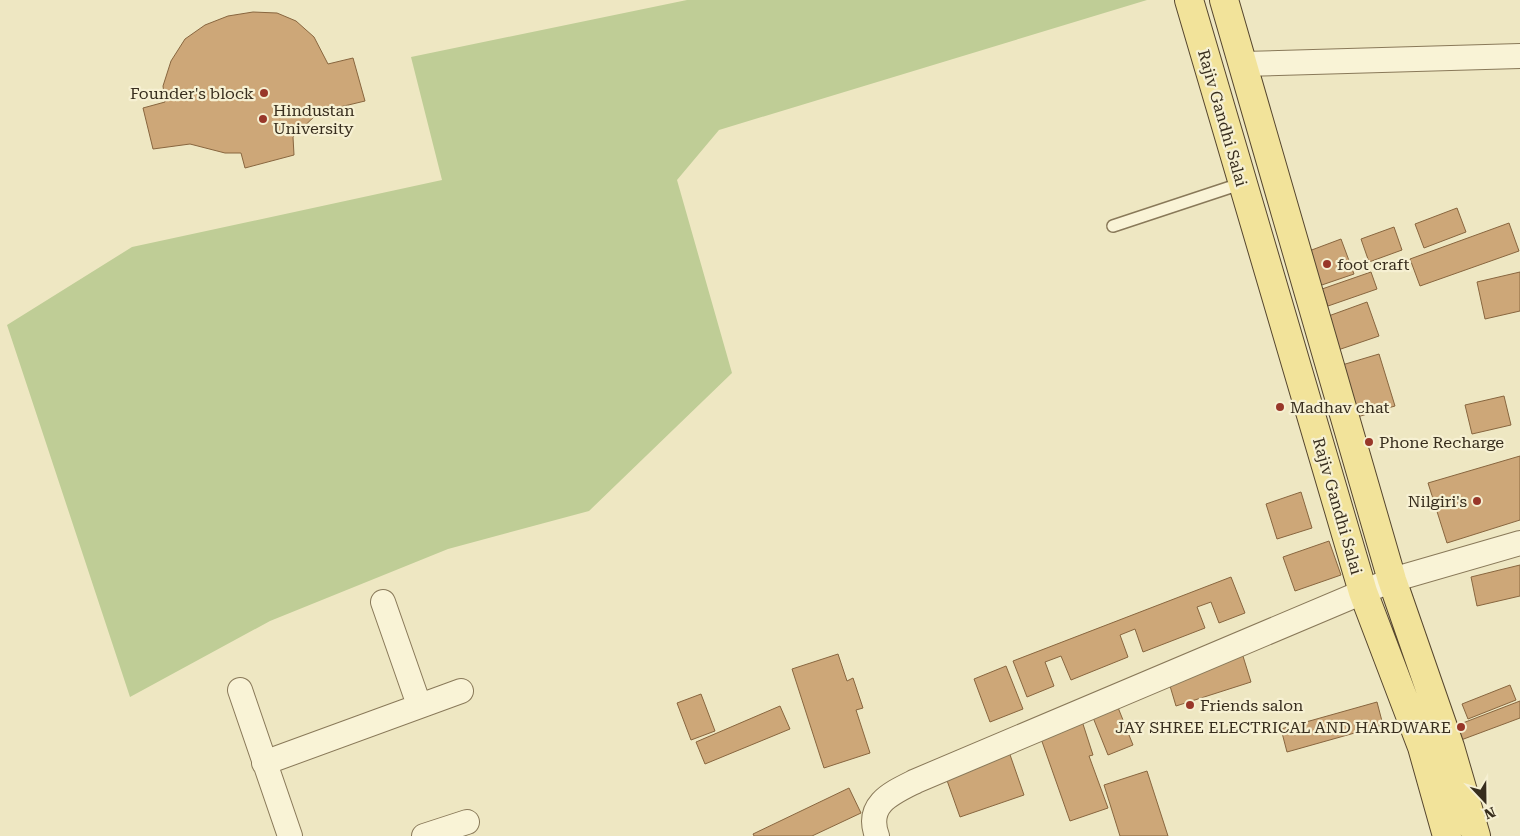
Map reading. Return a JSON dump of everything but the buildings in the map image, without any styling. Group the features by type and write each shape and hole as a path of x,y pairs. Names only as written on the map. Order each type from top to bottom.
{"main road":[{"name":"Rajiv Gandhi Salai","path":"1189,0 1363,592 1422,746 1447,836"},
{"name":"Rajiv Gandhi Salai","path":"1224,0 1392,580 1450,746 1476,836"}],"street":[{"path":"1242,64 1520,56"},
{"path":"877,836 874,827 875,811 890,794 916,781 1392,580 1520,542"},
{"path":"383,602 419,705"},
{"path":"240,690 290,836"},
{"path":"264,763 419,705 462,691"},
{"path":"424,836 467,822"}],"lane":[{"path":"1113,226 1243,183"}],"green space":[{"path":"687,0 1147,0 719,130 677,180 732,373 589,511 448,549 270,621 130,697 7,325 132,247 442,180 411,57"}],"place":[{"name":"Founder's block","path":"264,93"},
{"name":"Hindustan University","path":"263,119"},
{"name":"foot craft","path":"1327,264"},
{"name":"Madhav chat","path":"1280,407"},
{"name":"Phone Recharge","path":"1369,442"},
{"name":"Nilgiri's","path":"1477,501"},
{"name":"Friends salon","path":"1190,705"},
{"name":"JAY SHREE ELECTRICAL AND HARDWARE","path":"1461,727"}]}
